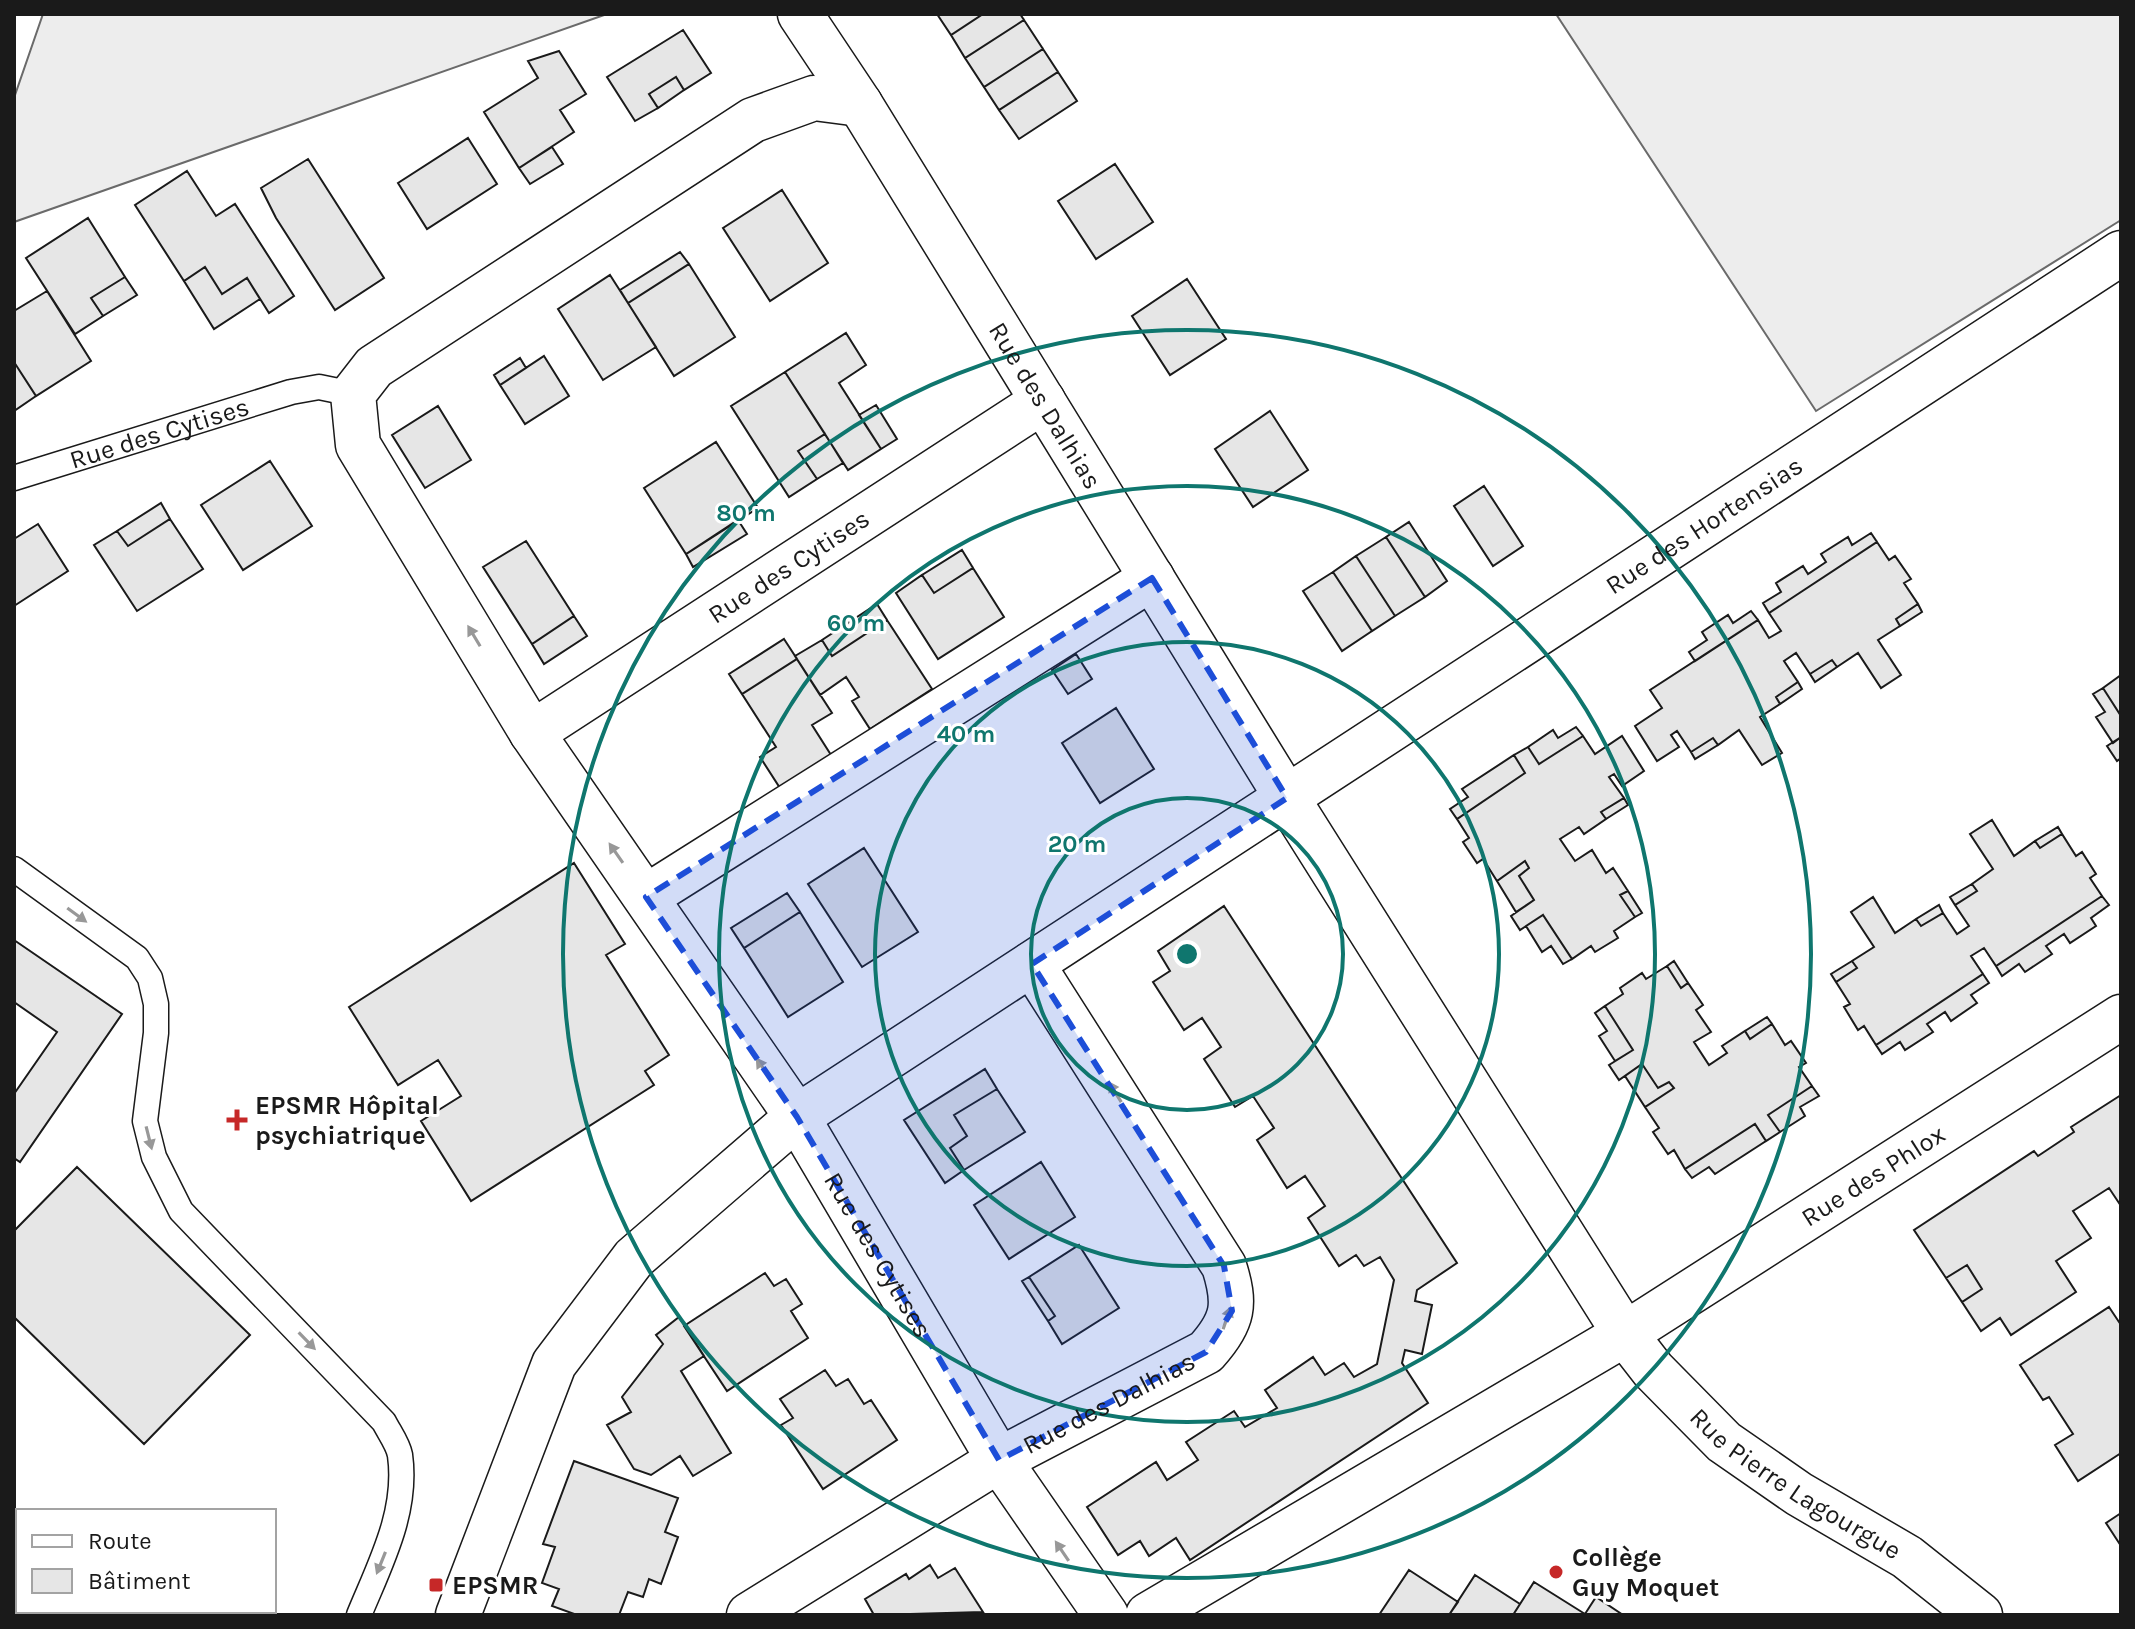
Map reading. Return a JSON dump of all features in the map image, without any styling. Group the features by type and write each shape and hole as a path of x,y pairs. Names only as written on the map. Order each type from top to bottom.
{"street":[{"name":"Rue des Dalhias","path":"800,14 860,104 1287,798 1625,1334"},
{"path":"353,394 374,367 753,120 814,98 860,104"},
{"name":"Rue des Hortensias","path":"1287,798 2121,253"},
{"name":"Rue des Cytises","path":"353,394 358,445 532,733 797,1117 999,1460 1106,1615"},
{"name":"Rue des Cytises","path":"532,733 1043,401"},
{"path":"646,897 1152,578"},
{"path":"458,1615 554,1364 634,1258 797,1117 1287,798"},
{"name":"Rue des Dalhias","path":"749,1615 999,1460 1206,1352 1221,1335 1232,1311 1224,1266 1032,964"},
{"name":"Rue des Phlox","path":"1148,1615 1625,1334 2121,1017"},
{"name":"Rue Pierre Lagourgue","path":"1625,1334 1653,1370 1724,1442 1799,1494 1907,1557 1980,1615"}],"lane":[{"name":"Rue des Cytises","path":"14,478 291,392 319,387 353,394"},
{"path":"14,869 137,958 150,978 156,1004 156,1033 145,1121 154,1157 181,1211 384,1422 399,1452 401,1481 395,1527 359,1615"}],"highlighted area":[{"path":"1152,578 1287,798 1032,964 1224,1266 1232,1311 1206,1352 999,1460 797,1117 646,897"}],"shaded area":[{"path":"43,14 607,14 14,222 14,98"},
{"path":"1556,14 2121,14 2121,220 1816,411"}],"building":[{"path":"937,14 983,14 951,35"},
{"path":"983,14 1020,14 1024,20 965,58 951,35"},
{"path":"1024,20 1043,49 984,87 965,58"},
{"path":"683,30 711,73 684,90 676,77 649,94 658,108 635,121 607,77"},
{"path":"1043,49 1058,72 999,110 984,87"},
{"path":"559,51 586,94 560,110 574,132 519,168 484,112 538,78 528,61"},
{"path":"1058,72 1077,101 1019,139 999,110"},
{"path":"676,77 684,90 658,108 649,94"},
{"path":"468,138 497,184 427,229 398,183"},
{"path":"552,147 563,164 530,184 519,168"},
{"path":"308,159 384,278 335,310 276,218 261,188"},
{"path":"1115,164 1153,222 1096,259 1058,201"},
{"path":"187,171 216,216 235,204 294,296 269,313 247,278 222,294 205,267 184,281 135,205"},
{"path":"782,190 828,263 770,301 723,228"},
{"path":"88,218 125,277 91,298 103,316 75,334 26,258"},
{"path":"680,252 689,264 628,303 620,290"},
{"path":"689,264 735,337 674,376 628,303"},
{"path":"205,267 222,294 247,278 260,299 214,329 184,281"},
{"path":"610,275 656,347 603,380 558,309"},
{"path":"125,277 137,295 103,316 91,298"},
{"path":"1187,279 1226,339 1170,375 1132,316"},
{"path":"47,291 91,361 36,396 14,362 14,311"},
{"path":"846,333 866,365 839,383 881,449 848,470 785,372"},
{"path":"544,356 569,396 525,424 500,385"},
{"path":"520,358 526,368 500,385 494,375"},
{"path":"14,362 36,396 14,411"},
{"path":"785,372 825,434 798,451 817,479 789,497 731,406"},
{"path":"876,405 897,439 881,449 859,415"},
{"path":"438,406 471,460 425,488 392,435"},
{"path":"1270,411 1308,470 1253,507 1215,449"},
{"path":"825,434 843,463 817,479 798,451"},
{"path":"716,442 758,508 686,554 644,488"},
{"path":"270,461 312,526 243,570 201,505"},
{"path":"1484,486 1523,546 1493,566 1454,506"},
{"path":"161,503 170,519 128,546 117,531"},
{"path":"170,519 203,569 137,611 94,545 117,531 128,546"},
{"path":"738,520 747,534 693,567 686,554"},
{"path":"1409,522 1447,581 1425,597 1386,537"},
{"path":"38,524 68,571 14,606 14,539"},
{"path":"1871,533 1877,542 1769,613 1763,603 1781,592 1776,583 1803,566 1808,574 1826,562 1821,554 1848,537 1852,545"},
{"path":"1386,537 1425,597 1395,616 1356,556"},
{"path":"526,541 574,616 532,644 483,567"},
{"path":"1877,542 1889,560 1895,556 1911,579 1904,583 1918,604 1896,619 1900,626 1878,640 1901,675 1881,688 1858,653 1837,667 1832,660 1810,674 1796,653 1784,661 1798,682 1776,697 1780,704 1760,717 1782,753 1762,765 1739,730 1718,745 1713,738 1691,752 1677,731 1671,735 1679,747 1657,761 1635,726 1662,708 1650,690 1758,620 1769,638 1781,631 1769,613"},
{"path":"962,550 973,568 934,593 922,575"},
{"path":"1356,556 1395,616 1372,631 1333,572"},
{"path":"973,568 1004,617 938,659 896,593 922,575 934,593"},
{"path":"1333,572 1372,631 1342,651 1303,591"},
{"path":"877,604 887,620 832,656 822,640"},
{"path":"1918,604 1922,612 1900,626 1896,619"},
{"path":"1751,611 1758,620 1695,661 1689,652 1707,640 1702,632 1728,615 1733,623"},
{"path":"574,616 587,636 544,664 532,644"},
{"path":"887,620 932,689 870,729 852,701 859,697 846,677 820,695 795,656 822,640 832,656"},
{"path":"784,639 797,659 742,694 729,674"},
{"path":"1076,654 1092,679 1068,694 1052,670"},
{"path":"797,659 832,713 812,725 831,755 780,788 760,757 776,747 742,694"},
{"path":"1832,660 1837,667 1815,682 1810,674"},
{"path":"2121,675 2121,716 2103,688"},
{"path":"1798,682 1802,689 1780,704 1776,697"},
{"path":"2103,688 2121,716 2121,737 2113,743 2096,717 2105,712 2093,694"},
{"path":"1116,708 1154,769 1100,803 1062,743"},
{"path":"1576,727 1583,736 1539,764 1528,747 1553,730 1558,738"},
{"path":"1583,736 1595,754 1622,736 1644,771 1622,786 1614,774 1609,777 1624,798 1601,812 1606,819 1584,834 1579,827 1560,839 1575,861 1592,850 1606,873 1613,868 1628,891 1620,895 1635,917 1614,931 1618,938 1595,952 1591,946 1572,959 1543,915 1520,930 1511,916 1534,900 1519,876 1529,868 1525,861 1497,881 1483,859 1477,863 1463,842 1469,838 1457,819 1525,773 1514,755 1528,747 1539,764"},
{"path":"2121,737 2121,758 2117,761 2107,746"},
{"path":"1713,738 1718,745 1695,759 1691,752"},
{"path":"1514,755 1525,773 1457,819 1450,809 1468,797 1462,789"},
{"path":"1624,798 1628,805 1606,819 1601,812"},
{"path":"1992,820 2014,856 2035,841 2040,848 2062,834 2076,856 2082,852 2096,874 2090,878 2102,896 1996,966 1984,948 1971,956 1983,974 1876,1045 1864,1026 1858,1030 1844,1007 1850,1004 1836,982 1857,968 1852,961 1874,947 1851,912 1873,897 1895,933 1916,919 1921,926 1943,913 1957,934 1969,926 1955,905 1977,891 1972,884 1993,869 1970,834"},
{"path":"2058,827 2062,834 2040,848 2035,841"},
{"path":"864,848 918,932 862,967 808,884"},
{"path":"1525,861 1529,868 1519,876 1534,900 1516,912 1497,881"},
{"path":"574,863 625,944 606,955 669,1055 645,1071 654,1085 471,1201 421,1121 461,1096 438,1060 398,1085 349,1007"},
{"path":"1972,884 1977,891 1955,905 1950,897"},
{"path":"1628,891 1642,913 1635,917 1620,895"},
{"path":"787,893 800,912 744,948 731,928"},
{"path":"2102,896 2109,905 2091,918 2096,926 2070,943 2064,934 2046,946 2052,954 2025,972 2019,964 2002,976 1996,966"},
{"path":"1939,905 1943,913 1921,926 1916,919"},
{"path":"1224,906 1457,1263 1417,1290 1415,1301 1432,1305 1422,1354 1405,1350 1402,1363 1428,1403 1190,1560 1176,1538 1149,1556 1140,1541 1118,1555 1087,1507 1156,1462 1167,1480 1198,1460 1186,1442 1234,1411 1245,1427 1277,1408 1265,1390 1313,1357 1325,1375 1344,1363 1354,1377 1377,1364 1394,1280 1380,1257 1364,1266 1356,1255 1339,1266 1308,1218 1325,1206 1305,1176 1287,1188 1257,1140 1274,1128 1253,1096 1235,1107 1204,1059 1221,1047 1202,1018 1184,1030 1153,982 1170,971 1158,951"},
{"path":"800,912 843,982 788,1017 744,948"},
{"path":"1543,915 1572,959 1563,964 1551,946 1542,952 1526,926"},
{"path":"14,940 122,1014 20,1162 14,1158 14,1094 57,1032 14,1002"},
{"path":"1674,961 1688,983 1681,988 1667,966"},
{"path":"1852,961 1857,968 1836,982 1831,974"},
{"path":"1667,966 1681,988 1688,983 1703,1005 1696,1010 1711,1032 1694,1042 1709,1065 1727,1053 1722,1046 1745,1031 1750,1039 1772,1024 1785,1045 1791,1041 1806,1063 1799,1067 1812,1086 1768,1115 1780,1132 1766,1141 1755,1124 1685,1169 1674,1150 1668,1154 1653,1132 1659,1128 1645,1107 1674,1088 1669,1082 1658,1088 1642,1064 1619,1080 1609,1065 1633,1050 1605,1006 1623,994 1620,988 1642,973 1646,979"},
{"path":"1983,974 1989,983 1971,995 1977,1003 1951,1021 1945,1012 1927,1024 1933,1032 1905,1050 1900,1042 1882,1054 1876,1045"},
{"path":"1605,1006 1633,1050 1615,1061 1599,1036 1607,1031 1595,1013"},
{"path":"1767,1017 1772,1024 1750,1039 1745,1031"},
{"path":"1642,1064 1658,1088 1669,1082 1674,1088 1645,1107 1625,1076"},
{"path":"985,1069 997,1089 954,1115 967,1136 950,1148 964,1170 945,1183 904,1120"},
{"path":"1812,1086 1819,1096 1800,1107 1805,1116 1780,1132 1768,1115"},
{"path":"997,1089 1025,1132 964,1170 950,1148 967,1136 954,1115"},
{"path":"2121,1095 2121,1206 2109,1188 2073,1211 2091,1238 2056,1261 2076,1292 2011,1335 2000,1318 1981,1331 1962,1302 1982,1289 1967,1265 1946,1278 1914,1230 2034,1151 2038,1156 2074,1132 2071,1127"},
{"path":"1755,1124 1766,1141 1715,1174 1709,1167 1692,1178 1685,1169"},
{"path":"1041,1162 1075,1217 1009,1259 974,1205"},
{"path":"77,1167 250,1335 144,1444 14,1317 14,1231"},
{"path":"1079,1245 1119,1308 1062,1344 1048,1321 1055,1316 1029,1277"},
{"path":"1967,1265 1982,1289 1962,1302 1946,1278"},
{"path":"765,1273 774,1286 786,1279 802,1304 791,1311 808,1338 727,1391 684,1326"},
{"path":"1029,1277 1055,1316 1048,1321 1022,1281"},
{"path":"2109,1307 2121,1325 2121,1453 2078,1481 2055,1445 2073,1434 2049,1397 2043,1400 2020,1365"},
{"path":"679,1317 704,1356 681,1371 731,1453 693,1476 680,1456 651,1475 634,1469 607,1425 631,1412 622,1397 663,1344 656,1335"},
{"path":"825,1370 836,1386 848,1379 864,1404 871,1400 897,1440 823,1489 781,1425 793,1418 780,1399"},
{"path":"574,1461 678,1498 665,1532 678,1537 661,1584 649,1579 643,1597 628,1592 619,1615 577,1615 552,1606 559,1589 542,1583 555,1547 543,1544"},
{"path":"2121,1513 2121,1546 2106,1523"},
{"path":"16,1558 16,1613 108,1615 14,1615"},
{"path":"930,1565 938,1578 955,1568 983,1612 874,1615 865,1599 906,1574 909,1579"},
{"path":"1409,1570 1458,1602 1449,1615 1379,1615"},
{"path":"1475,1575 1520,1604 1513,1615 1449,1615"},
{"path":"1534,1582 1585,1614 1596,1597 1623,1615 1513,1615"}],"place":[{"name":"EPSMR Hôpital psychiatrique","path":"237,1120"},
{"name":"Collège Guy Moquet","path":"1556,1572"},
{"name":"EPSMR","path":"436,1585"}]}
